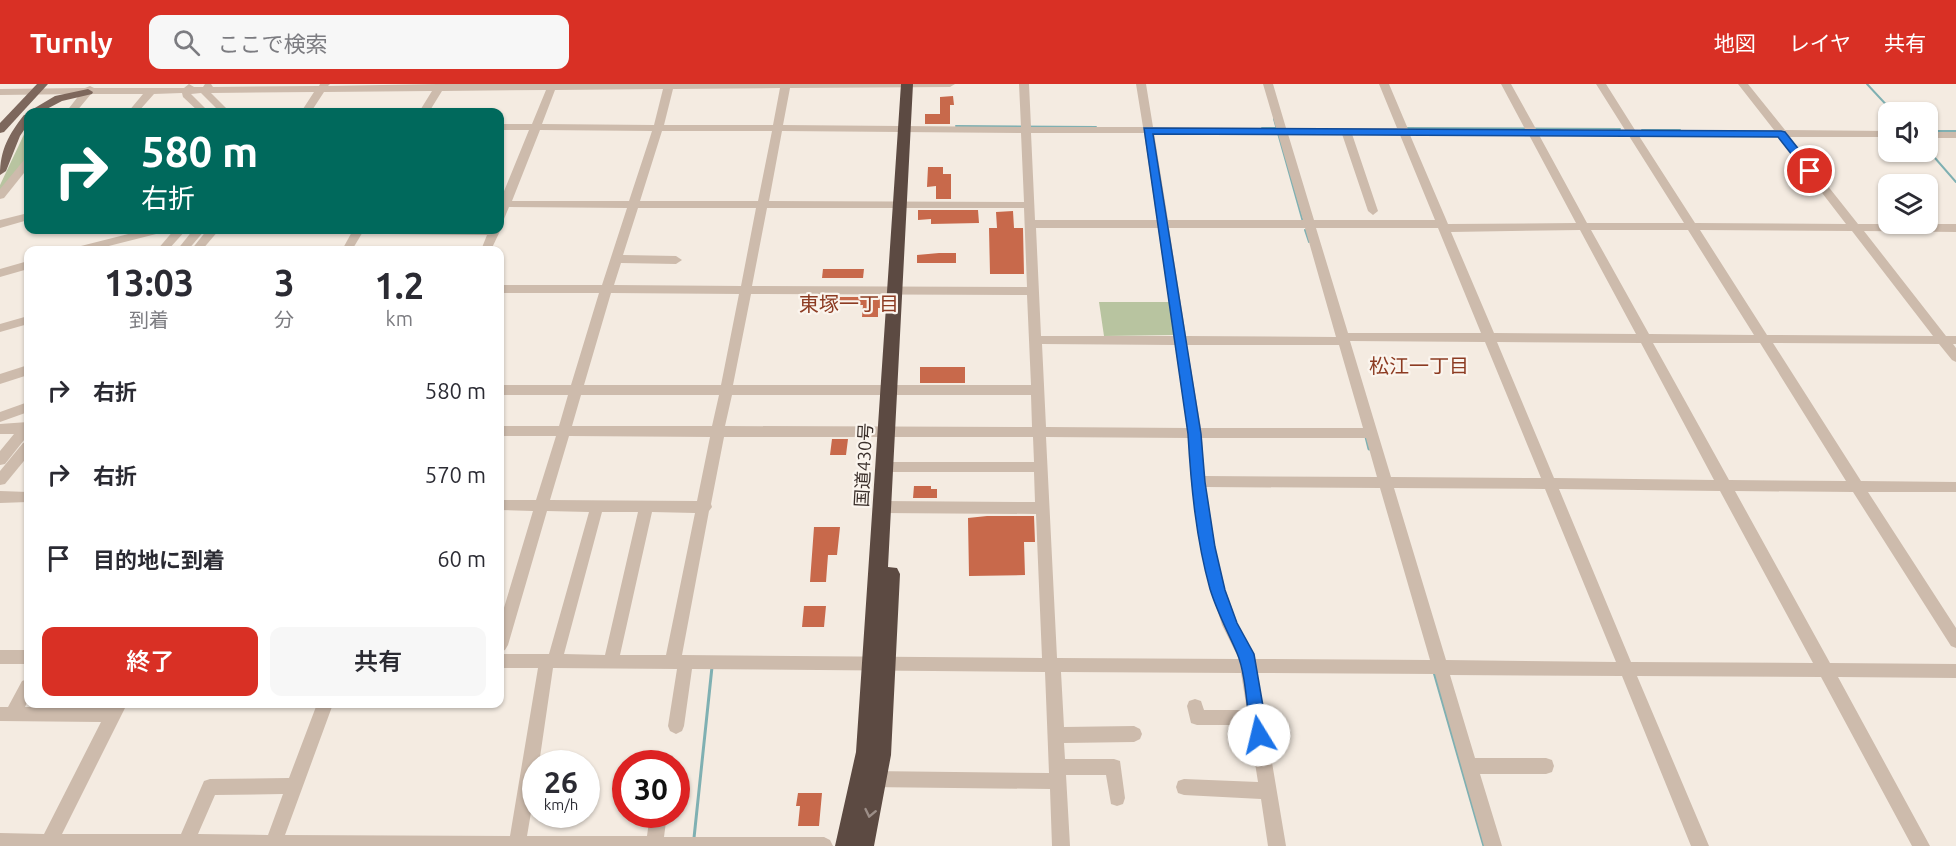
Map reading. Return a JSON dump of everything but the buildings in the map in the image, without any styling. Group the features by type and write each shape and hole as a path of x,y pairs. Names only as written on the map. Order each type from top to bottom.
{"highway":[{"name":"国道430号","path":"907,84 909,129"},
{"name":"国道430号","path":"862,846 879,664 904,205 909,129 915,84"},
{"name":"国道430号","path":"847,846 870,779"}],"main road":[{"path":"78,84 91,88"},
{"path":"35,108 46,88"},
{"path":"24,108 46,88"},
{"path":"40,108 59,98 91,88"},
{"path":"0,130 24,108"},
{"path":"0,171 14,136 24,122"}],"street":[{"path":"440,85 457,84"},
{"path":"2,89 950,84"},
{"path":"1024,84 1027,205 1031,224 1030,291 1035,340 1034,390 1039,433 1037,468 1048,662 1056,735 1055,778 1061,846"},
{"path":"1141,84 1195,434 1198,482 1218,590 1230,625 1246,654 1277,846"},
{"path":"1268,84 1493,846"},
{"path":"1384,84 1700,846"},
{"path":"1506,84 1720,485 1921,846"},
{"path":"1601,84 1956,641"},
{"path":"1743,84 1855,228 1948,341 1956,357"},
{"path":"426,108 440,85"},
{"path":"504,623 542,506 575,390 669,85"},
{"path":"676,726 677,659 786,85"},
{"path":"309,108 323,86"},
{"path":"504,199 553,86"},
{"path":"74,108 91,88"},
{"path":"136,108 151,88"},
{"path":"207,88 206,94 221,108"},
{"path":"188,89 186,95 200,108"},
{"path":"504,127 537,125 909,129 1147,128 1346,132 1403,129 1878,134"},
{"path":"1346,132 1374,211"},
{"path":"1938,135 1956,135"},
{"path":"0,196 24,167"},
{"path":"504,204 1027,205"},
{"path":"0,224 24,218"},
{"path":"1031,224 1956,228"},
{"path":"93,246 131,234"},
{"path":"166,246 176,234"},
{"path":"185,246 196,234"},
{"path":"199,246 210,234"},
{"path":"616,259 676,260"},
{"path":"0,273 24,266"},
{"path":"504,289 1030,291"},
{"path":"0,328 24,321"},
{"path":"1035,340 1489,337 1948,341"},
{"path":"0,379 24,371"},
{"path":"504,390 1034,390"},
{"path":"0,407 23,404"},
{"path":"0,417 23,404"},
{"path":"0,429 24,429"},
{"path":"504,431 1370,433"},
{"path":"0,460 24,433"},
{"path":"0,480 24,452"},
{"path":"890,467 1037,468"},
{"path":"1198,482 1956,487"},
{"path":"0,497 24,497"},
{"path":"504,505 705,507"},
{"path":"517,845 551,660 597,506"},
{"path":"611,661 646,507"},
{"path":"888,507 1039,508"},
{"path":"0,657 24,657"},
{"path":"504,660 677,659 879,664 1048,662 1627,669 1820,667 1956,671"},
{"path":"6,714 24,691"},
{"path":"1195,706 1197,718 1256,717"},
{"path":"273,845 324,708"},
{"path":"6,714 64,709 116,709 49,844"},
{"path":"1056,735 1134,734"},
{"path":"1469,766 1546,766"},
{"path":"870,779 1055,778 1114,767 1117,798"},
{"path":"186,842 210,787 295,786"},
{"path":"1184,787 1269,791"},
{"path":"654,844 657,828"},
{"path":"0,842 824,846"}],"green space":[{"path":"24,134 24,163 0,192 0,185"},
{"path":"1099,302 1169,302 1175,335 1104,336"}],"waterway":[{"path":"1867,84 1884,102"},
{"path":"1274,119 1277,128"},
{"path":"956,126 1096,127"},
{"path":"1262,128 1277,128"},
{"path":"1277,128 1303,222"},
{"path":"1406,128 1620,129"},
{"path":"1642,130 1680,130"},
{"path":"1938,131 1956,131"},
{"path":"1938,161 1956,182"},
{"path":"1305,230 1309,242"},
{"path":"1366,437 1369,449"},
{"path":"694,838 712,667"},
{"path":"1434,672 1484,846"}],"district":[{"name":"東塚一丁目","path":"849,303"},
{"name":"松江一丁目","path":"1419,365"}],"route":[{"path":"1259,735 1246,654 1230,625 1218,590 1208,547 1198,482 1195,434 1147,131 1781,134 1810,171"}]}
